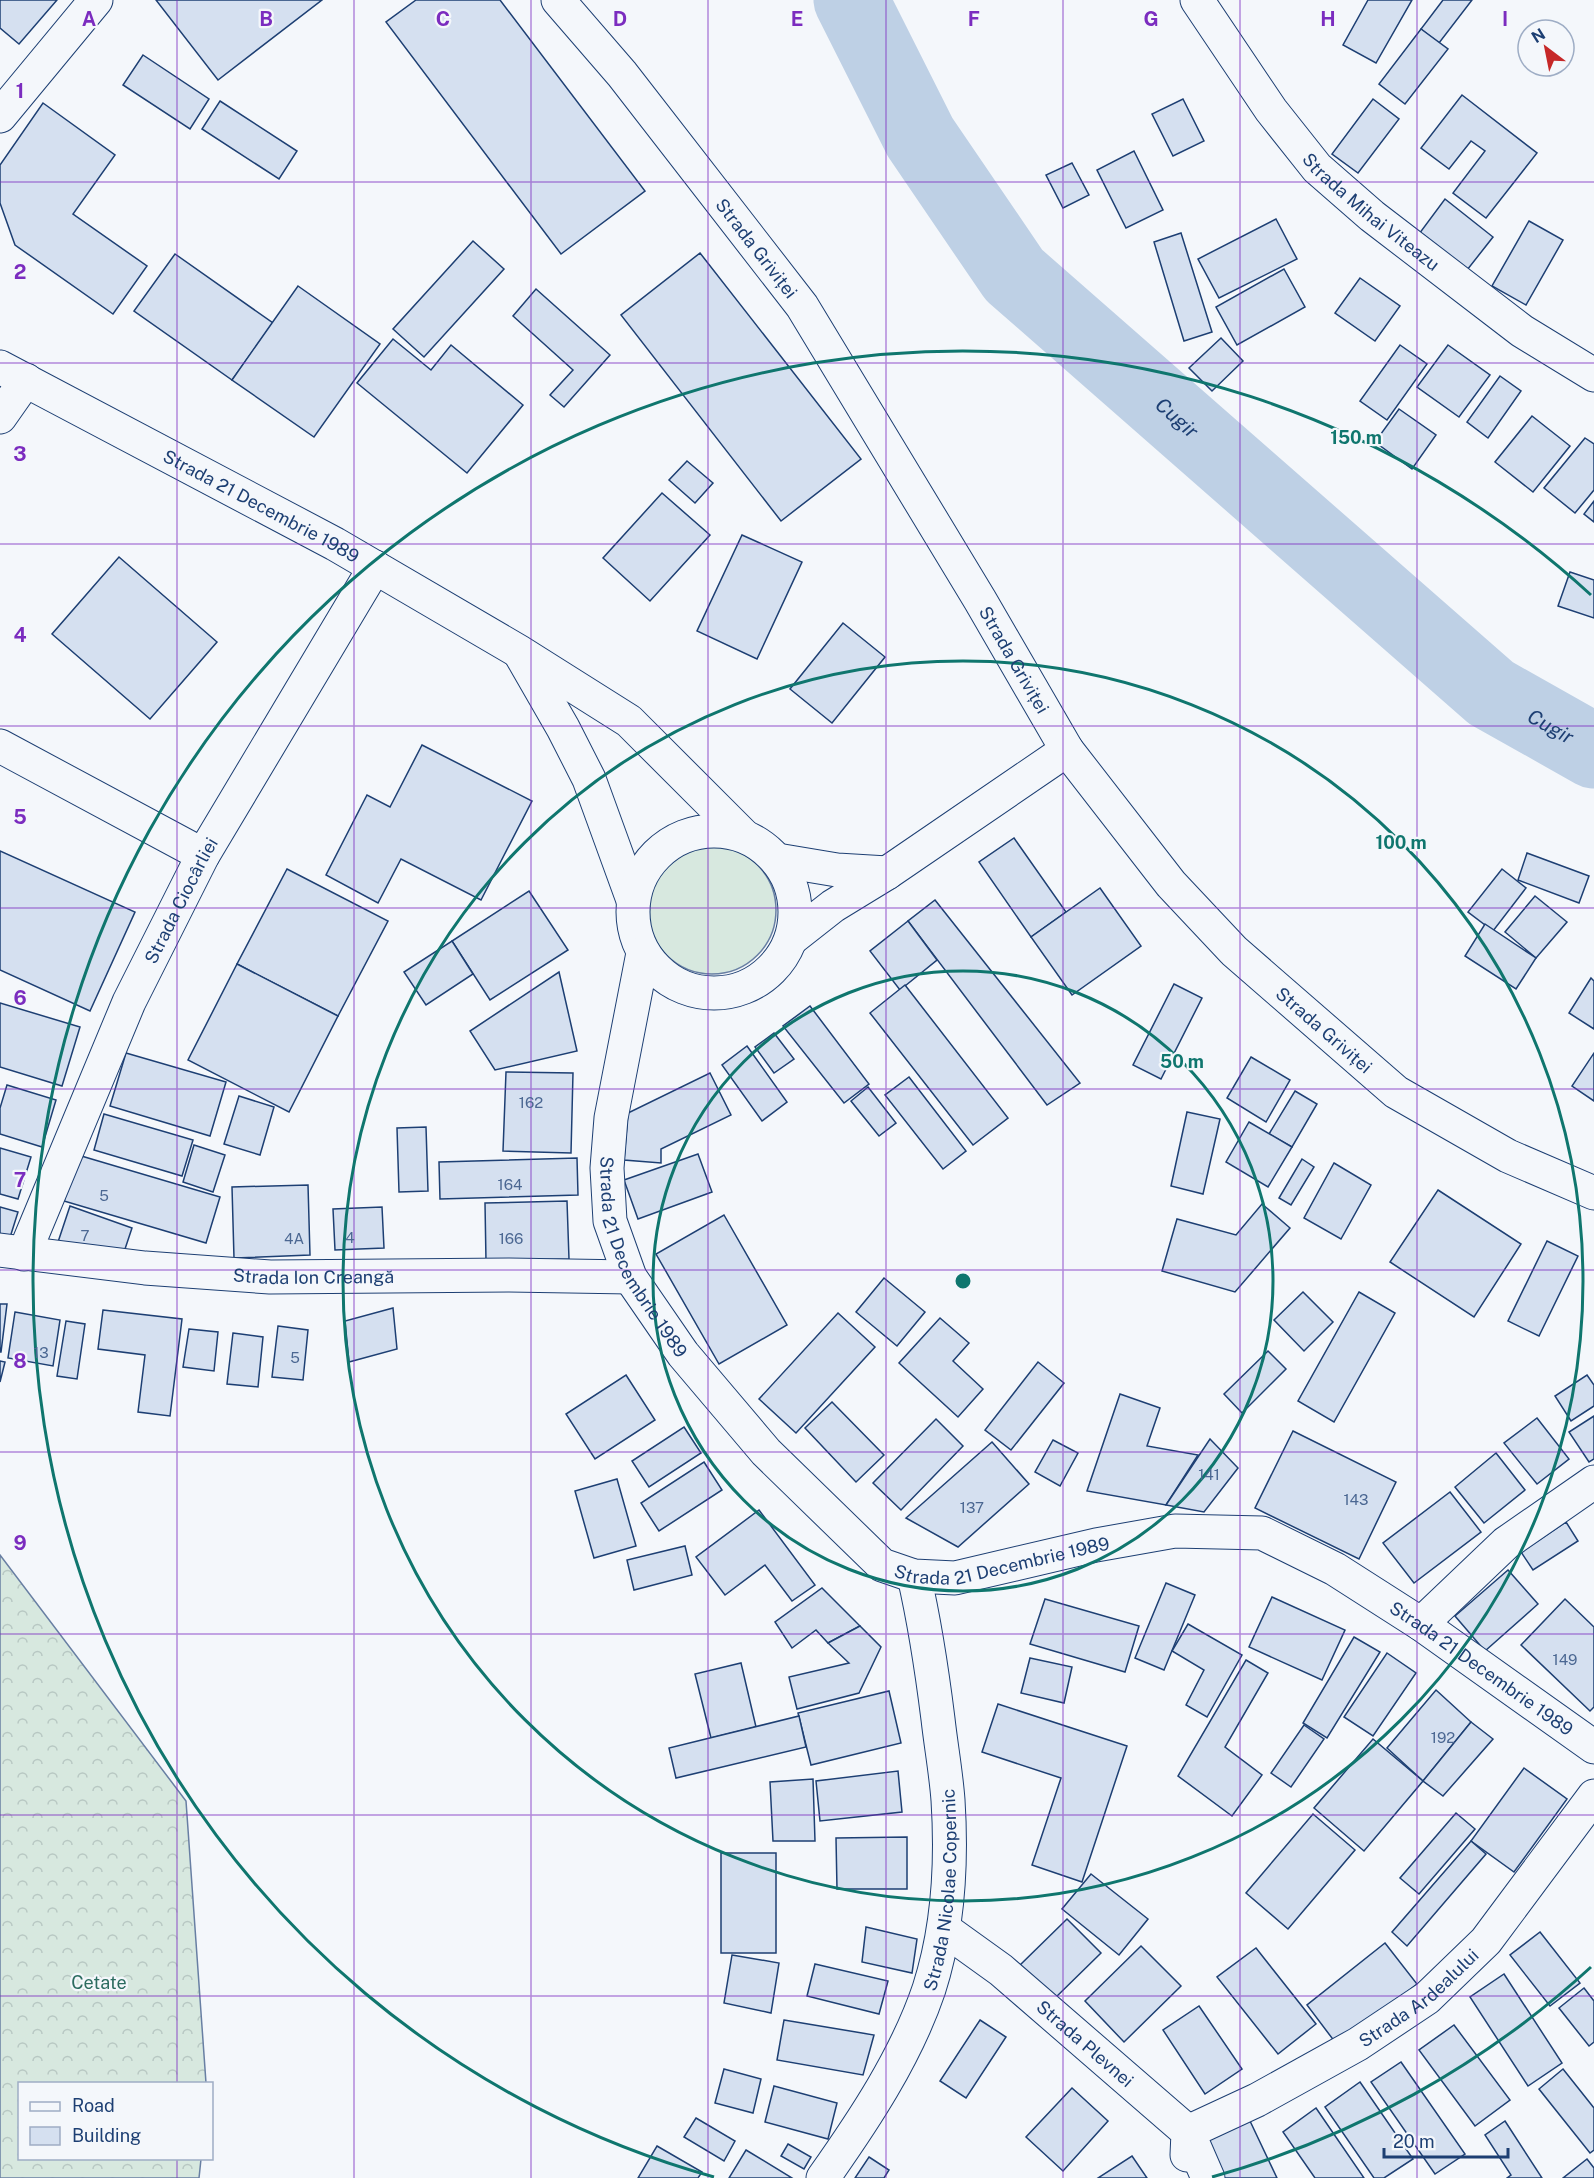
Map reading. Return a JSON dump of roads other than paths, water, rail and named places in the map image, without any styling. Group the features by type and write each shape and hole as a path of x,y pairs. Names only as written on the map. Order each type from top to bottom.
{"street":[{"path":"0,116 96,0"},
{"name":"Strada Griviței","path":"558,0 622,74 802,306 974,590 1067,750 1171,884 1234,951 1396,1092 1508,1156 1594,1193"},
{"name":"Strada Mihai Viteazu","path":"1197,0 1271,110 1317,168 1372,216 1522,331 1594,375"},
{"path":"0,417 13,373"},
{"name":"Strada 21 Decembrie 1989","path":"13,373 335,544 518,651 629,721 743,835"},
{"name":"Strada Ciocârliei","path":"12,1252 129,1002 203,855 375,567"},
{"name":"Strada 21 Decembrie 1989","path":"518,651 563,728 589,779 633,900"},
{"path":"0,746 203,855"},
{"path":"791,939 833,906 887,873 1067,750"},
{"path":"719,830 743,835 762,845 777,860 788,877 794,898 796,919 791,939 778,962 759,980 734,990 708,993 683,987 660,973 643,953 634,927 633,900 640,877 654,857 672,841 695,832 719,830"},
{"path":"777,860 837,870 887,873"},
{"name":"Strada 21 Decembrie 1989","path":"643,953 611,1118 607,1168 610,1221 630,1277 683,1354 766,1452 882,1565 914,1576 955,1578 1095,1545 1175,1531 1262,1533 1335,1569 1421,1624 1594,1748"},
{"name":"Strada Ion Creangă","path":"12,1252 146,1268 270,1277 509,1275 630,1277"},
{"path":"1421,1624 1506,1544 1594,1482"},
{"name":"Strada Nicolae Copernic","path":"823,2178 858,2129 904,2048 929,1989 944,1929 949,1843 948,1800 930,1657 914,1576"},
{"name":"Strada Ardealului","path":"1188,2132 1257,2100 1358,2044 1427,1998 1486,1941 1594,1796"},
{"name":"Strada Plevnei","path":"944,1929 1001,1970 1188,2132"},
{"path":"1186,2178 1188,2132"},
{"path":"1188,2132 1208,2178"}],"waterway":[{"name":"Cugir","path":"851,0 920,137 1014,275 1491,693 1594,751"}],"park label":[{"name":"Cetate","path":"99,1982"}]}
